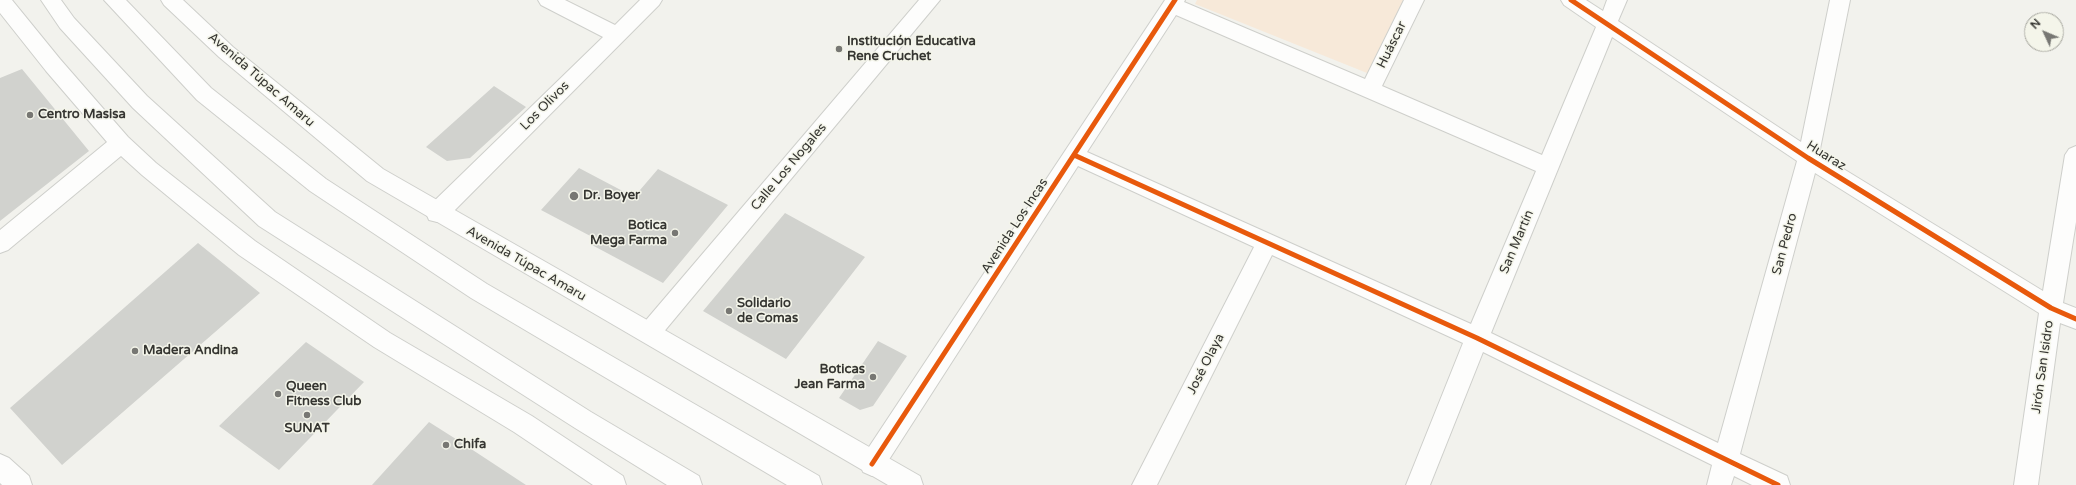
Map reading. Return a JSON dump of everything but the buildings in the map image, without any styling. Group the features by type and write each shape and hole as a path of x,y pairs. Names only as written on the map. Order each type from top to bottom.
{"main road":[{"path":"1,0 52,65 121,143 181,196 272,266 382,340 523,424 614,485"},
{"path":"51,0 72,28 140,102 267,219 583,420 690,485"},
{"path":"114,0 204,94 318,185 479,291 810,485"},
{"name":"Avenida Túpac Amaru","path":"172,0 226,52 375,175 437,213 649,333 872,464 911,485"},
{"path":"548,0 617,35"},
{"name":"Los Olivos","path":"437,213 652,0"},
{"name":"Calle Los Nogales","path":"649,333 930,0"},
{"name":"Huáscar","path":"1370,89 1414,0"},
{"name":"Huaraz","path":"1571,0 1808,158 2051,308 2076,319"},
{"name":"San Martín","path":"1418,485 1477,338 1617,0"},
{"name":"San Pedro","path":"1719,485 1808,158 1840,0"},
{"path":"1174,2 1549,167"},
{"name":"Avenida Los Incas","path":"872,464 1174,2"},
{"path":"0,243 121,143"},
{"path":"1074,155 1477,338 1778,485"},
{"name":"Jirón San Isidro","path":"2026,485 2051,308 2076,155"},
{"name":"José Olaya","path":"1144,485 1267,243"}],"shaded area":[{"path":"1197,0 1407,0 1372,75 1195,4"}],"cycle path":[{"path":"872,464 1175,0"},
{"path":"1571,0 1808,158 2051,308 2076,319"},
{"path":"1074,155 1477,338 1778,485"}],"place":[{"name":"Institución Educativa Rene Cruchet","path":"839,49"},
{"name":"Centro Masisa","path":"30,115"},
{"name":"Dr. Boyer","path":"574,196"},
{"name":"Botica Mega Farma","path":"675,233"},
{"name":"Solidario de Comas","path":"729,311"},
{"name":"Madera Andina","path":"135,351"},
{"name":"Boticas Jean Farma","path":"873,377"},
{"name":"Queen Fitness Club","path":"278,394"},
{"name":"SUNAT","path":"307,415"},
{"name":"Chifa","path":"446,445"}]}
